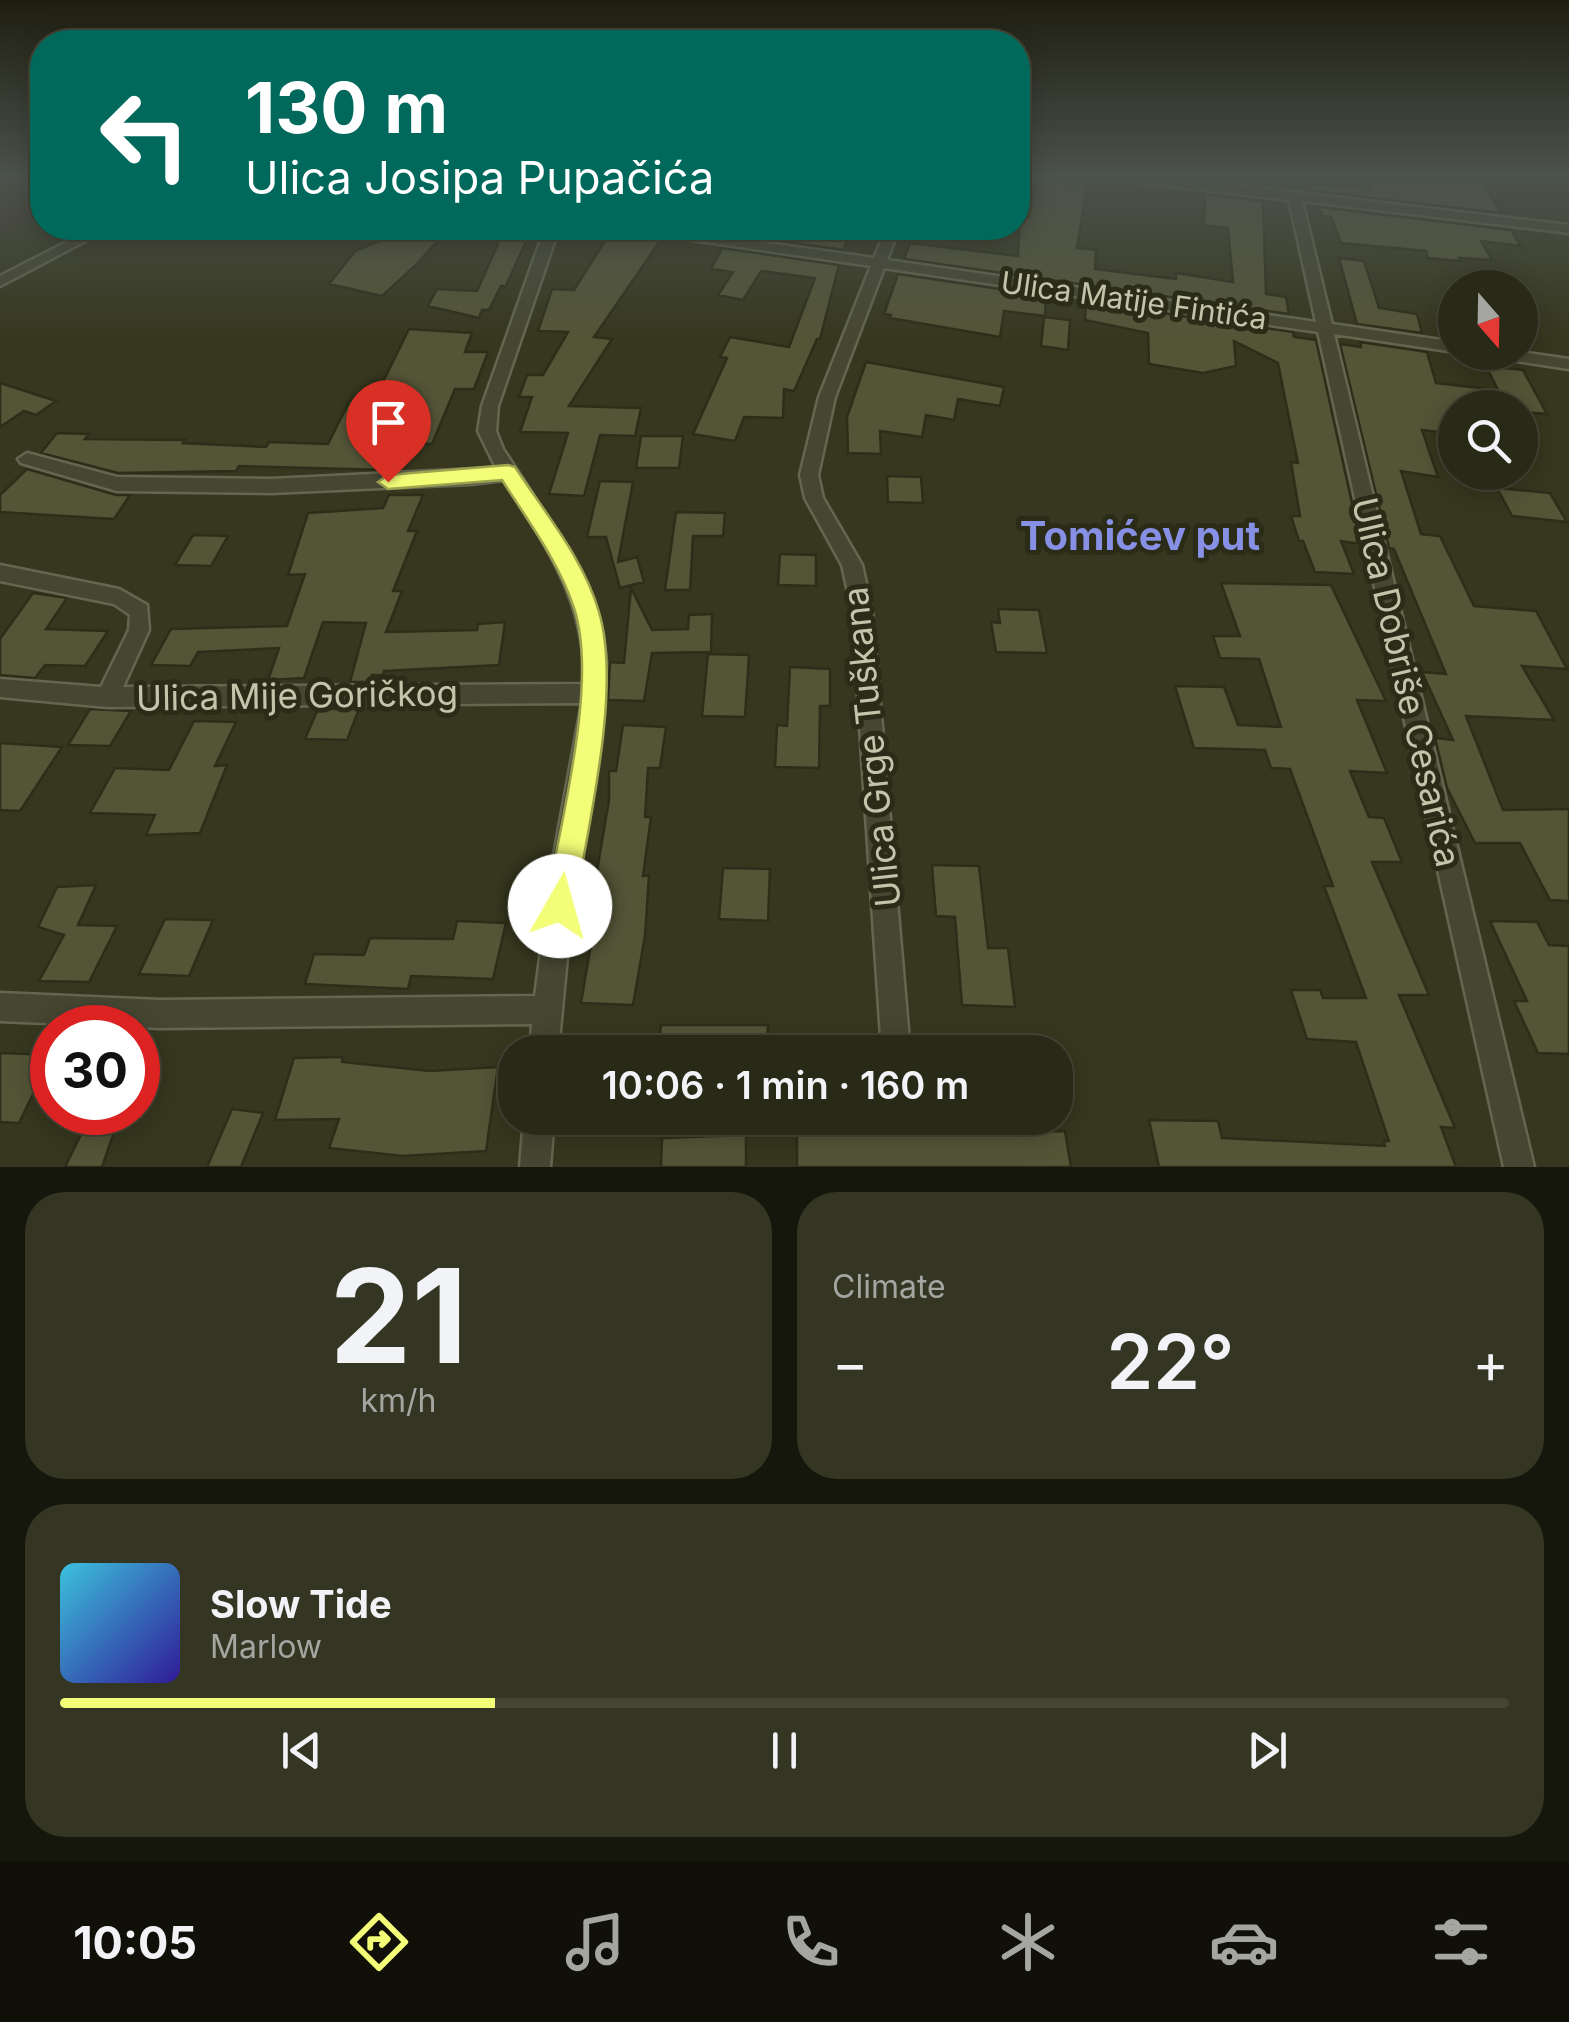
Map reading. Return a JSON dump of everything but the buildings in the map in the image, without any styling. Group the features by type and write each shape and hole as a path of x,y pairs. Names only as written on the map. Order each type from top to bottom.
{"street":[{"name":"Ulica Dobriše Cesarića","path":"1304,230 1518,1167"},
{"path":"0,282 81,240"},
{"path":"545,1035 570,837 595,693 595,652 588,612 573,574 486,430 490,406 548,240"},
{"name":"Ulica Matije Fintića","path":"720,240 1438,345"},
{"name":"Ulica Grge Tuškana","path":"888,240 827,397 809,475 814,498 852,565 860,597 895,1035"},
{"path":"1538,359 1569,364"},
{"path":"26,459 116,484 270,486 470,478 508,472"},
{"path":"0,573 120,597 140,610 139,630 107,697"},
{"name":"Ulica Mije Goričkog","path":"0,688 107,697 595,693"},
{"path":"0,1008 160,1014 547,1010"},
{"path":"535,1167 538,1135"}],"district":[{"name":"Tomićev put","path":"1140,535"}],"route":[{"path":"388,482 508,472 573,574 588,612 595,652 595,693 560,906"}]}
